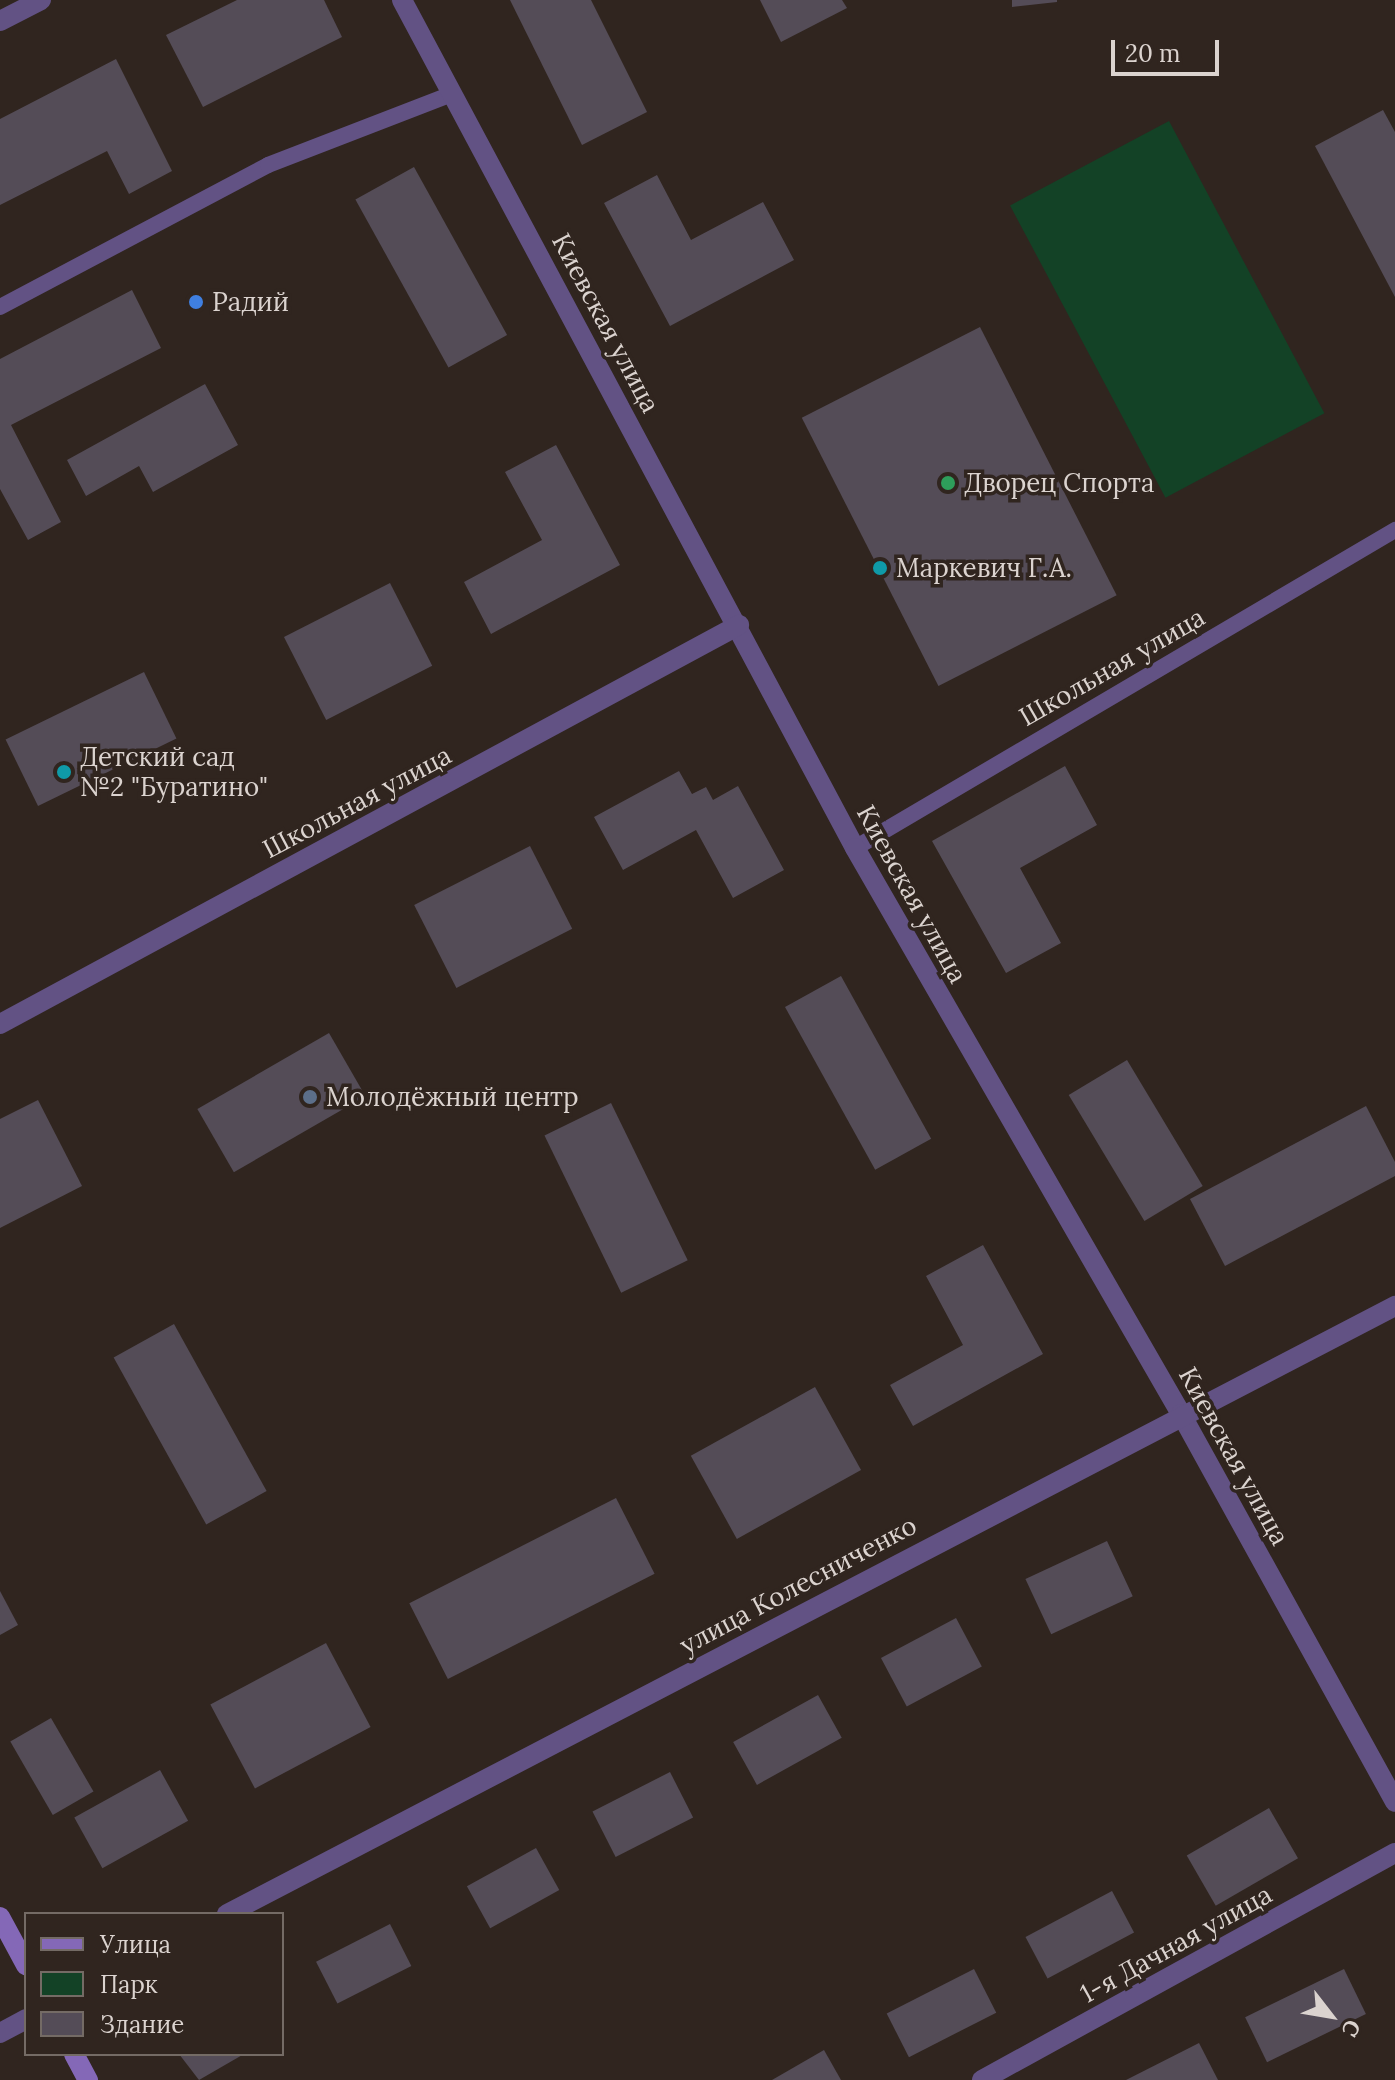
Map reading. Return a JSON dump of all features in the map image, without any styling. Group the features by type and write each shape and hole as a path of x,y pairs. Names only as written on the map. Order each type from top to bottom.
{"street":[{"path":"0,21 41,0"},
{"name":"Киевская улица","path":"402,0 739,625 855,848 1181,1414 1395,1802"},
{"name":"Школьная улица","path":"0,1024 739,625"},
{"name":"улица Колесниченко","path":"231,1912 1181,1414 1395,1306"},
{"name":"1-я Дачная улица","path":"982,2080 1395,1853"},
{"path":"0,1917 24,1961"},
{"path":"0,2033 24,2020"},
{"path":"75,2056 88,2080"}],"lane":[{"path":"0,307 268,165 452,94"},
{"name":"Школьная улица","path":"855,848 1395,530"}],"green space":[{"path":"1169,121 1324,413 1165,498 1010,206"}],"building":[{"path":"237,0 324,0 342,37 203,107 166,35"},
{"path":"510,0 591,0 647,112 582,145"},
{"path":"760,0 842,0 847,8 781,42"},
{"path":"1012,0 1057,0 1057,2 1012,7"},
{"path":"116,59 172,171 129,194 107,151 0,205 0,119"},
{"path":"1383,110 1395,132 1395,297 1315,146"},
{"path":"414,167 507,335 448,367 355,199"},
{"path":"657,175 691,240 763,202 794,260 670,326 604,203"},
{"path":"132,290 161,348 11,425 61,522 28,540 0,489 0,359"},
{"name":"Дворец Спорта","path":"980,327 1117,595 938,686 802,418"},
{"path":"205,384 238,445 153,492 139,466 86,496 67,460"},
{"path":"556,445 620,565 491,634 464,582 542,540 505,472"},
{"path":"390,583 432,666 326,720 284,637"},
{"name":"Детский сад №2 \"Буратино\"","path":"144,672 176,739 38,806 6,740"},
{"path":"1065,766 1097,825 1020,868 1061,943 1006,973 932,841"},
{"path":"679,771 692,794 706,787 713,800 738,786 784,870 733,898 696,830 623,870 594,817"},
{"path":"530,846 572,929 456,988 414,905"},
{"path":"841,976 931,1139 875,1170 785,1007"},
{"path":"329,1033 366,1096 234,1172 197,1109"},
{"path":"1127,1060 1203,1186 1144,1221 1069,1095"},
{"path":"38,1100 82,1186 0,1228 0,1119"},
{"path":"611,1103 688,1260 621,1293 544,1135"},
{"path":"1366,1106 1395,1162 1395,1176 1225,1266 1190,1199"},
{"path":"983,1245 1043,1354 913,1426 890,1385 963,1345 926,1276"},
{"path":"174,1324 267,1491 206,1525 114,1357"},
{"path":"815,1387 861,1470 737,1539 691,1456"},
{"path":"616,1498 655,1574 448,1679 409,1603"},
{"path":"1107,1541 1133,1596 1051,1634 1025,1579"},
{"path":"0,1591 18,1625 0,1635"},
{"path":"956,1618 982,1667 907,1706 881,1658"},
{"path":"326,1643 371,1727 255,1788 210,1705"},
{"path":"818,1695 842,1738 757,1785 733,1742"},
{"path":"51,1718 94,1792 53,1815 10,1742"},
{"path":"160,1770 188,1821 102,1868 74,1818"},
{"path":"670,1772 693,1817 616,1857 592,1811"},
{"path":"1269,1808 1298,1858 1216,1906 1187,1856"},
{"path":"536,1848 559,1890 490,1928 467,1886"},
{"path":"1112,1891 1134,1932 1048,1979 1025,1937"},
{"path":"390,1924 411,1966 337,2004 316,1962"},
{"path":"974,1969 996,2013 909,2057 887,2013"},
{"path":"1344,1969 1366,2014 1267,2062 1245,2017"},
{"path":"1199,2043 1218,2080 1126,2080"},
{"path":"824,2050 841,2080 772,2080"},
{"path":"181,2056 241,2056 199,2080"}],"place":[{"name":"Радий","path":"196,302"},
{"name":"Дворец Спорта","path":"948,483"},
{"name":"Маркевич Г.А.","path":"880,568"},
{"name":"Детский сад №2 \"Буратино\"","path":"64,772"},
{"name":"Молодёжный центр","path":"310,1097"}]}
